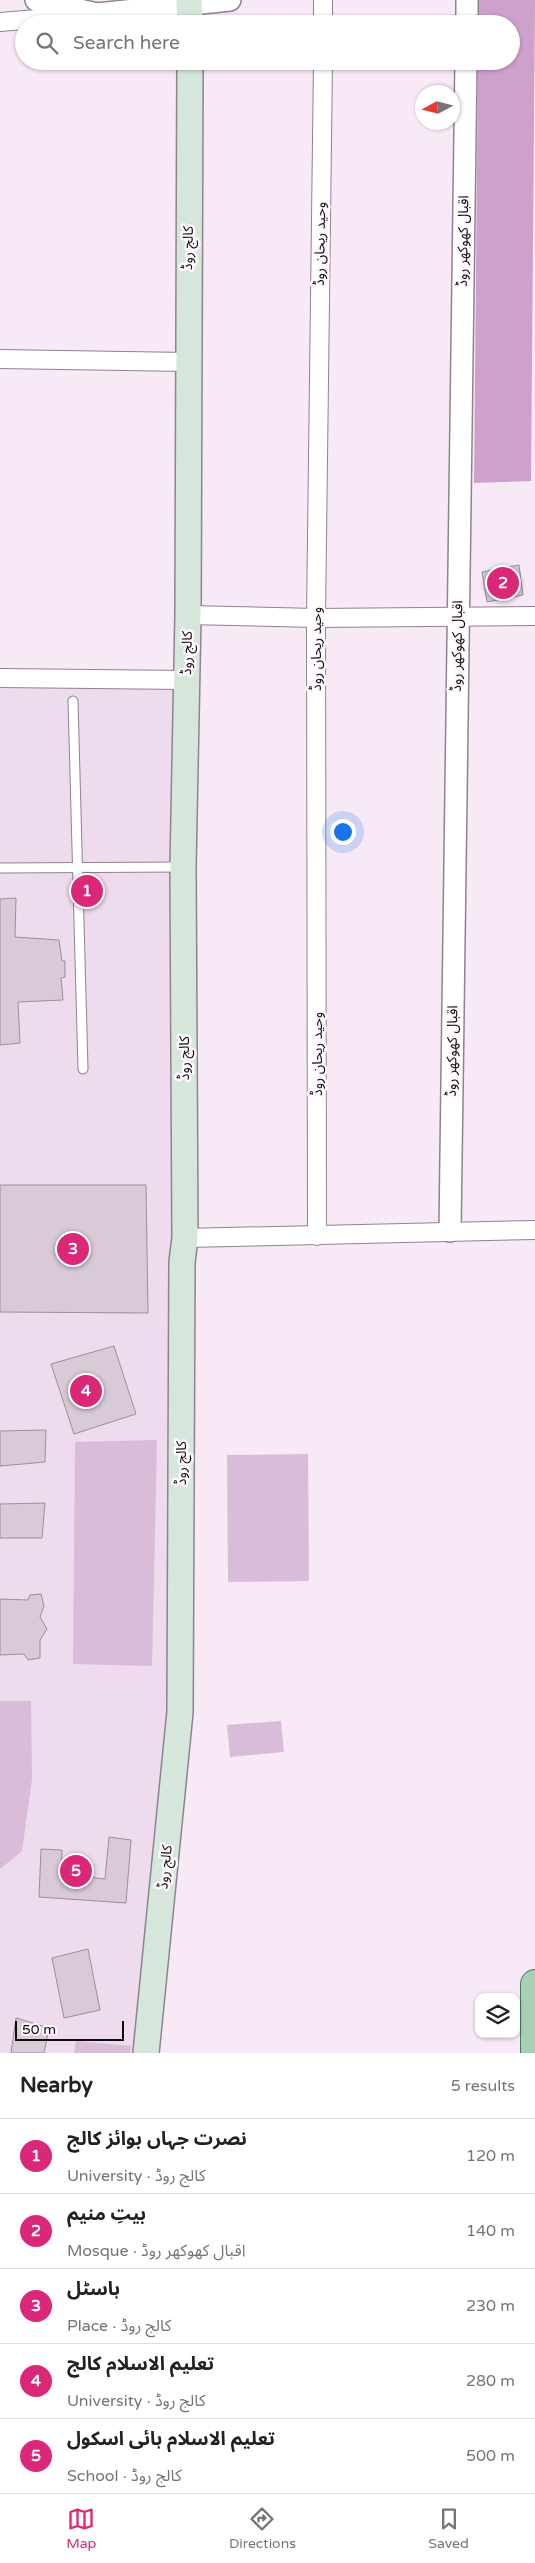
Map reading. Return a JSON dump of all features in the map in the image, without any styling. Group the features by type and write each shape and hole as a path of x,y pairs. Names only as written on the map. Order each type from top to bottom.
{"main road":[{"name":"کالج روڈ","path":"146,2053 180,1712 182,1262 185,1238 184,867 188,615 187,362 190,70"},
{"path":"535,1984 535,2053"}],"street":[{"path":"36,0 97,14"},
{"path":"85,15 190,9 230,0"},
{"path":"323,15 324,0"},
{"path":"467,0 467,15"},
{"path":"0,22 15,21"},
{"name":"وحید ریحان روڈ","path":"317,1236 316,618 323,70"},
{"name":"اقبال کھوکھر روڈ","path":"450,1232 466,70"},
{"path":"0,359 187,362"},
{"path":"188,615 316,618 535,616"},
{"path":"0,678 186,680"},
{"path":"185,1238 535,1230"}],"lane":[{"path":"73,701 83,1070"},
{"path":"0,868 184,867"}],"shaded area":[{"path":"479,0 535,0 531,481 474,483 478,70 520,70 520,15 478,15"},
{"path":"0,685 173,687 175,1096 169,1689 136,2053 0,2053"},
{"path":"157,1440 152,1666 73,1664 75,1442"},
{"path":"308,1454 309,1581 228,1582 227,1455"},
{"path":"0,1701 31,1701 32,1779 22,1851 0,1869"},
{"path":"281,1721 284,1752 230,1757 227,1725"},
{"path":"76,2041 131,2046 130,2053 74,2053"}],"building":[{"path":"519,565 523,595 487,602 482,572"},
{"path":"16,898 15,937 59,940 62,961 65,961 65,977 61,978 63,1000 18,1002 20,1043 0,1045 0,899"},
{"path":"0,1185 146,1185 148,1313 0,1312"},
{"path":"114,1346 136,1414 74,1434 51,1364"},
{"path":"46,1430 45,1462 0,1466 0,1431"},
{"path":"45,1503 42,1538 0,1538 0,1504"},
{"path":"41,1594 44,1606 40,1617 47,1629 40,1640 40,1658 28,1660 24,1654 0,1655 0,1599 28,1600 30,1595"},
{"path":"109,1837 131,1840 126,1903 39,1897 41,1849 62,1850 61,1874 105,1879"},
{"path":"88,1949 100,2010 64,2018 52,1958"},
{"path":"16,2018 49,2028 44,2053 11,2053"}],"place":[{"name":"بیتِ منیم","path":"503,583"},
{"name":"نصرت جہاں بوائز کالج","path":"87,891"},
{"name":"ہاسٹل","path":"73,1249"},
{"name":"تعلیم الاسلام کالج","path":"86,1391"},
{"name":"تعلیم الاسلام ہائی اسکول","path":"76,1871"}]}
